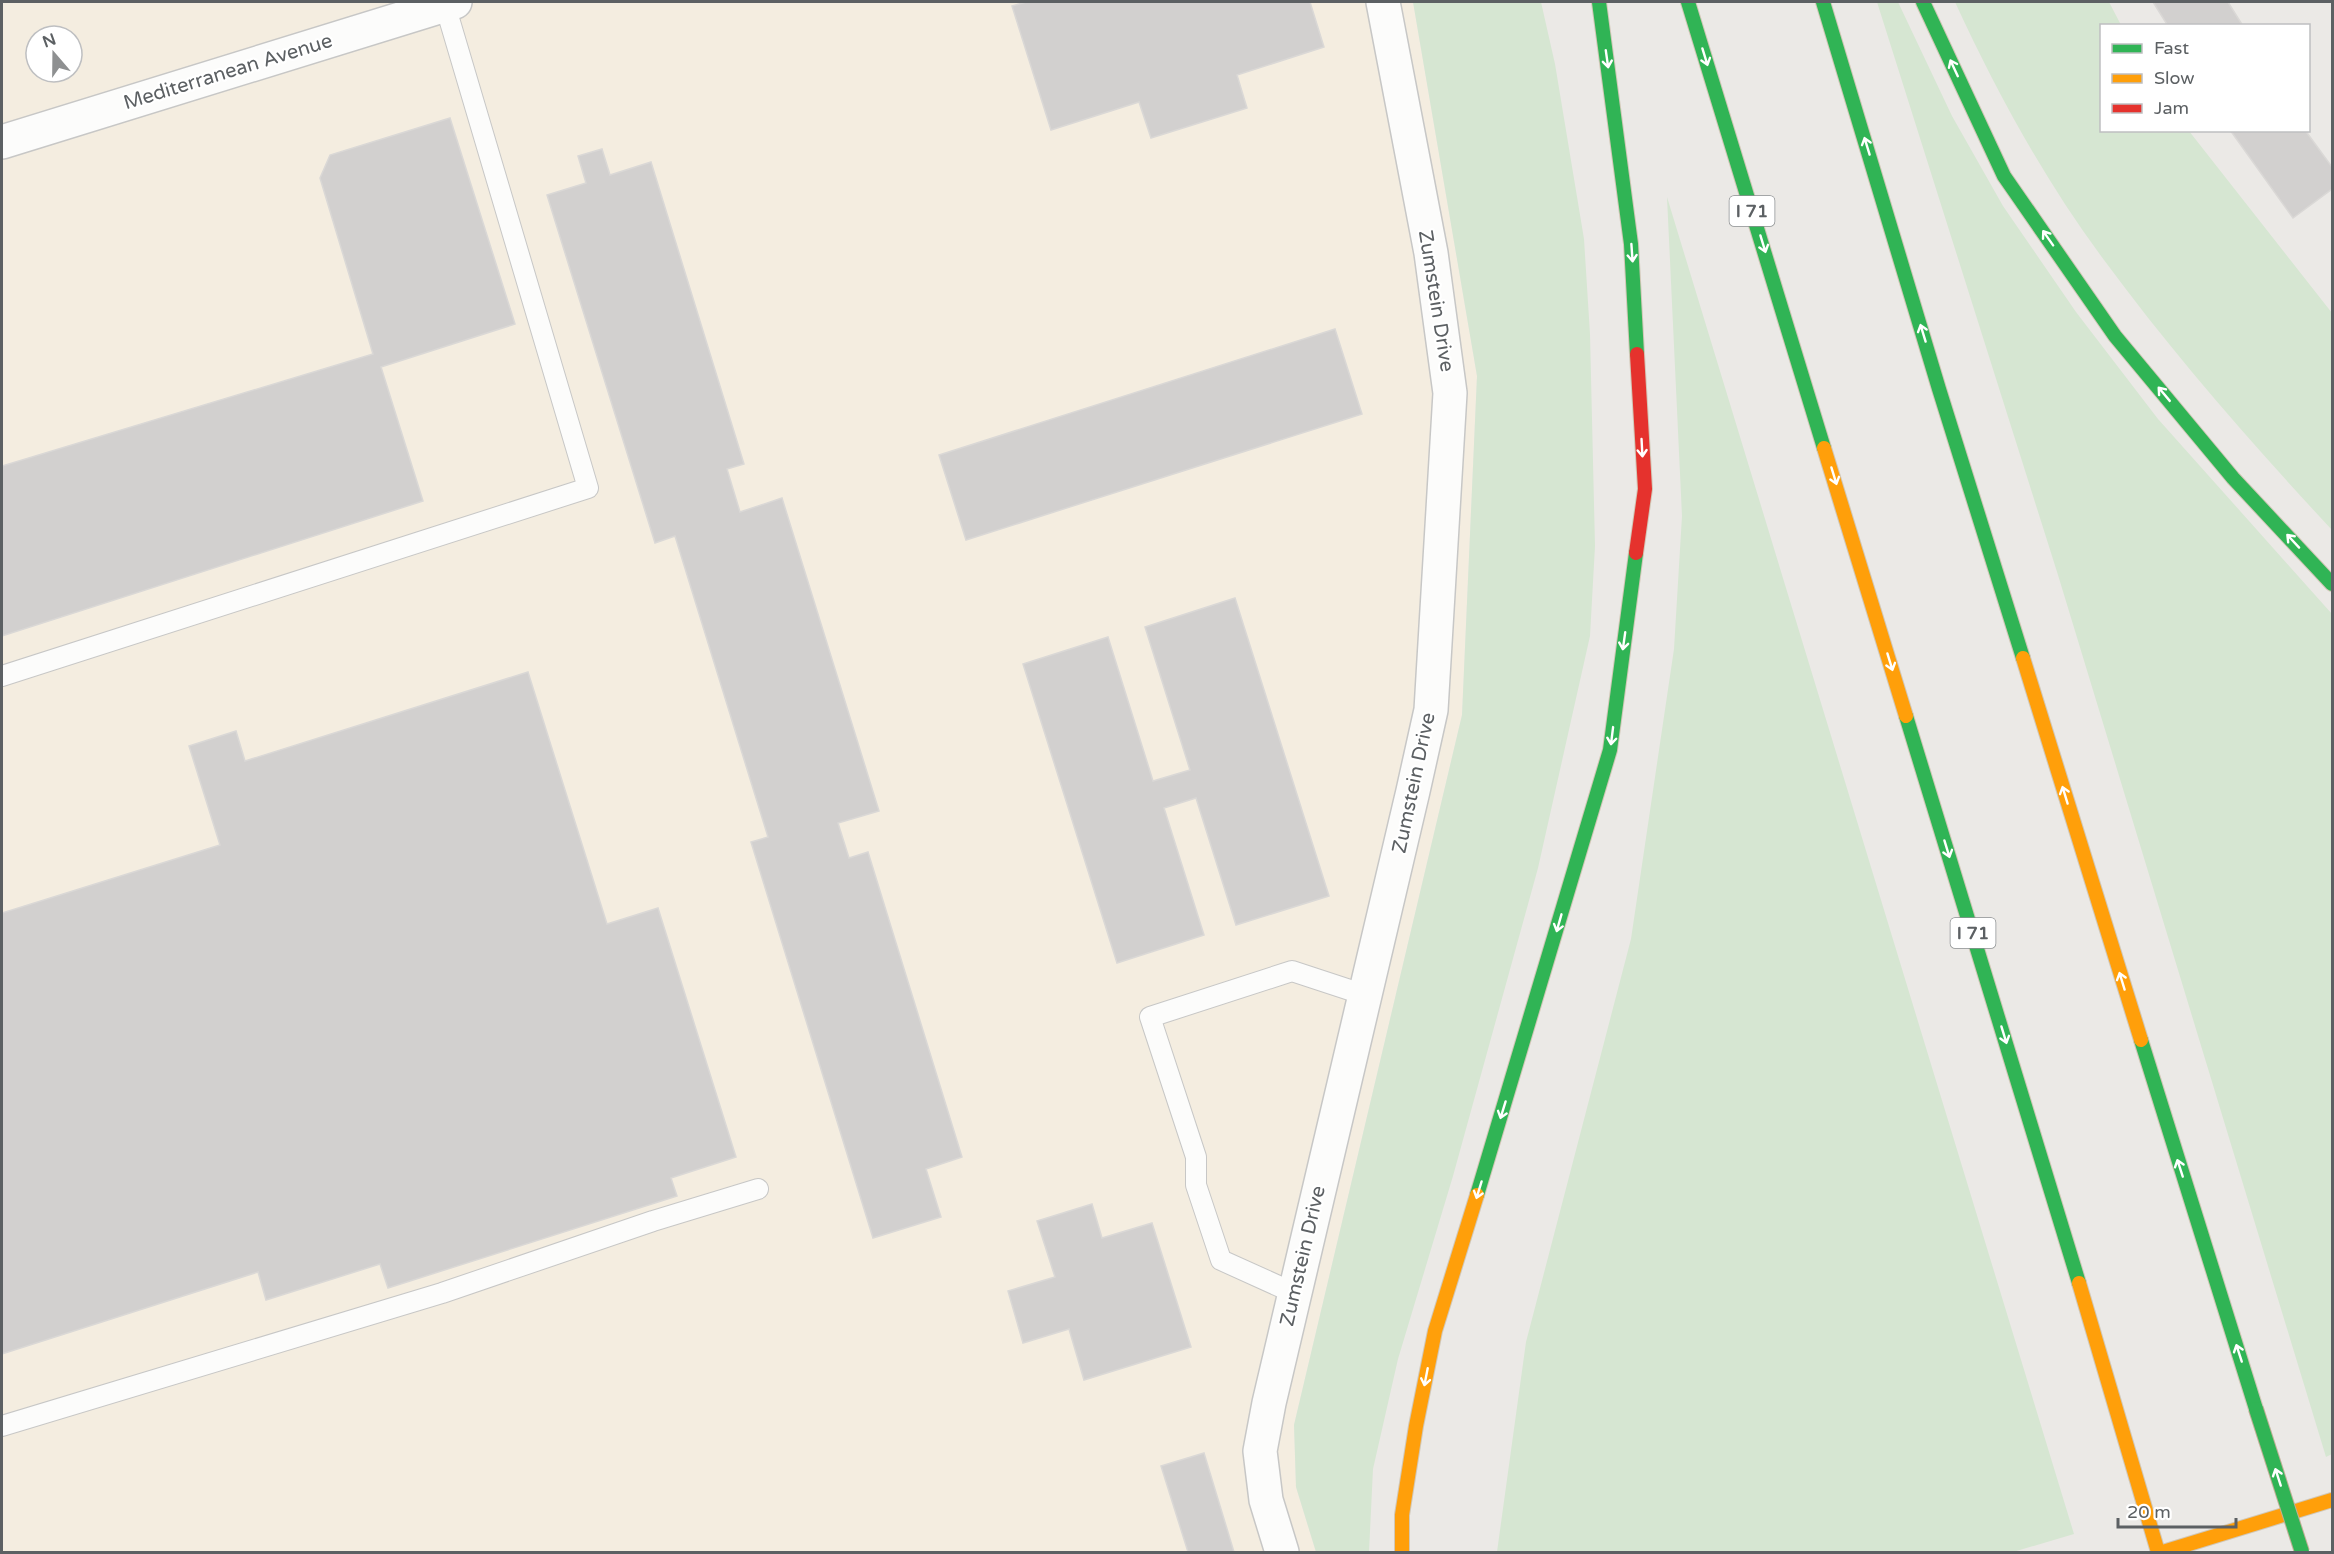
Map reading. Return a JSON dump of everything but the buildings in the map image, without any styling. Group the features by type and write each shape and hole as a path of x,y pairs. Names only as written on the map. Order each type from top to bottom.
{"main road":[{"path":"1402,1552 1402,1515 1416,1426 1435,1331 1524,1042 1610,750 1645,489 1632,244 1599,2"},
{"name":"I 71","path":"1688,2 2049,1185 2158,1552"},
{"path":"1823,2 1946,412 2302,1552"},
{"path":"1923,2 2004,176 2115,336 2233,478 2332,584"},
{"path":"2163,1552 2332,1500"}],"street":[{"name":"Zumstein Drive","path":"1282,1552 1266,1500 1260,1451 1294,1293 1431,710 1450,393 1431,253 1383,2"},
{"name":"Mediterranean Avenue","path":"2,142 450,3"}],"lane":[{"path":"2,676 588,488 450,3"},
{"path":"1294,1293 1221,1260 1196,1185 1196,1156 1149,1017 1292,971 1365,995"},
{"path":"2,1426 442,1293 653,1221 758,1189"}],"shaded area":[{"path":"2,2 1413,2 1477,376 1462,715 1294,1425 1296,1487 1316,1552 2,1552"}],"green space":[{"path":"1413,2 1541,2 1555,64 1584,239 1590,334 1595,546 1590,636 1538,868 1453,1176 1398,1359 1373,1469 1369,1552 1316,1552 1296,1487 1294,1425 1462,715 1477,376"},
{"path":"1877,2 1898,2 1952,116 2003,206 2076,312 2158,419 2332,614 2332,1454 2326,1457 2058,575"},
{"path":"1955,2 2109,2 2120,24 2100,24 2100,132 2190,132 2332,313 2332,530 2272,465 2186,365 2082,230 2023,135 1987,69"},
{"path":"1667,197 2074,1534 2013,1552 1497,1552 1526,1342 1631,939 1674,649 1682,516"}],"traffic: fast":[{"path":"1599,2 1631,244 1637,354"},
{"path":"1688,2 1824,448"},
{"path":"1823,2 1939,389 2023,658"},
{"path":"1923,2 2004,176 2115,336 2233,478 2332,584"},
{"path":"1477,1195 1610,750 1636,553"},
{"path":"1906,716 2079,1283"},
{"path":"2141,1040 2256,1409"},
{"path":"2256,1409 2302,1552"}],"traffic: slow":[{"path":"1824,448 1906,716"},
{"path":"2023,658 2141,1040"},
{"path":"1402,1552 1402,1515 1416,1426 1435,1331 1477,1195"},
{"path":"2079,1283 2158,1552"},
{"path":"2163,1552 2332,1500"}],"traffic: jam":[{"path":"1636,553 1645,489 1637,354"}]}
